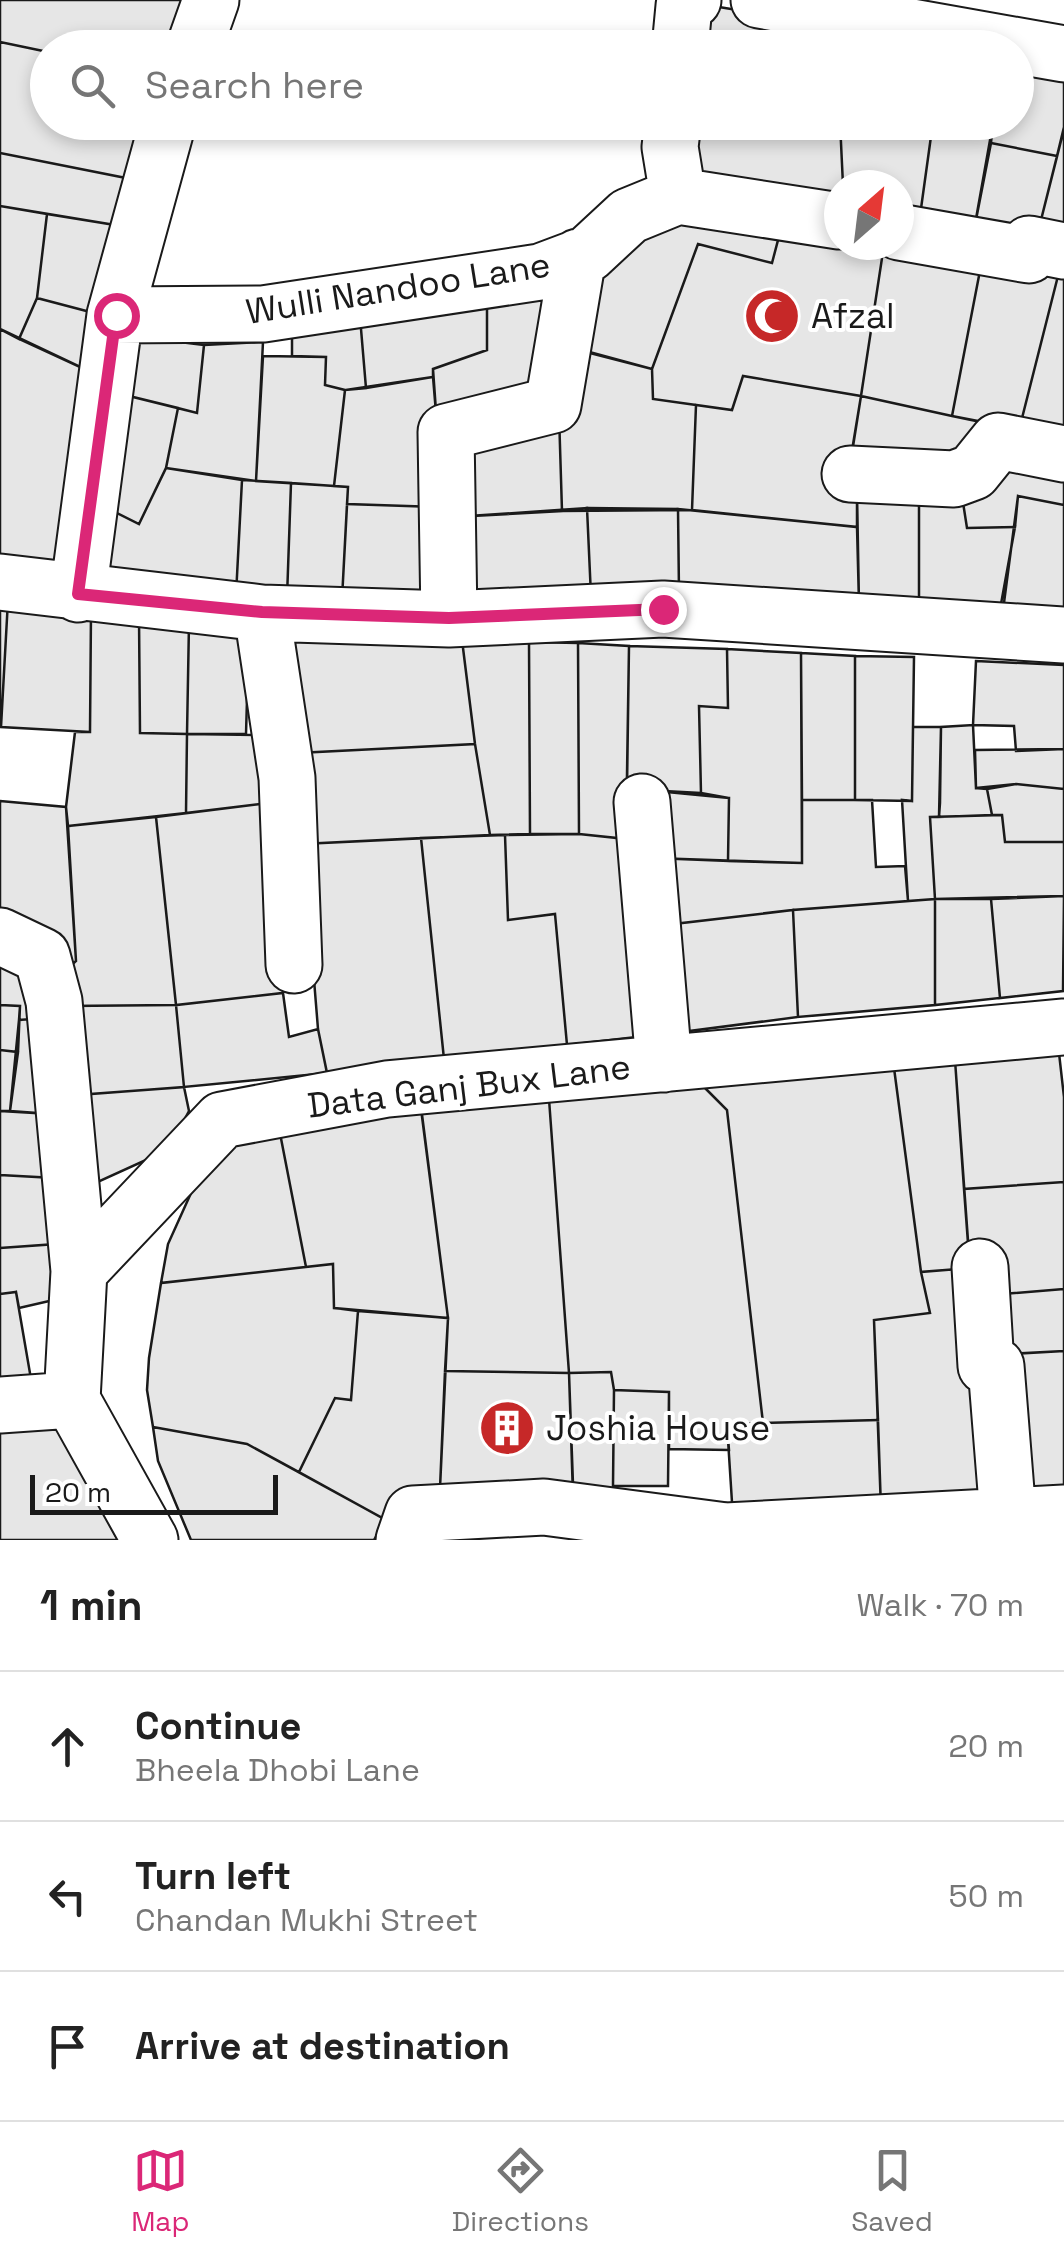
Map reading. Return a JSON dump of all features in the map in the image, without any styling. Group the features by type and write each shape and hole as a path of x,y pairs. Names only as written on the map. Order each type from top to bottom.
{"street":[{"path":"200,30 210,0"},
{"path":"759,0 928,30"},
{"path":"1034,49 1064,54"},
{"path":"78,594 116,315 163,140"},
{"path":"671,140 678,196 824,219"},
{"name":"Wulli Nandoo Lane","path":"116,315 264,314 540,272 588,254 629,216 678,196"},
{"path":"914,235 1029,255 1029,244 1064,251"},
{"path":"449,618 446,432 553,405 578,258"},
{"path":"850,474 954,479 973,472 998,441 1064,454"},
{"path":"0,582 78,594 262,612 449,618 663,609 1064,635"},
{"path":"262,612 287,778 294,965"},
{"path":"642,802 664,1064"},
{"path":"0,936 42,956 54,1001 78,1271 72,1400 150,1540"},
{"name":"Data Ganj Bux Lane","path":"78,1271 222,1120 386,1089 1064,1028"},
{"path":"980,1266 986,1366 996,1366 1008,1516"},
{"path":"0,1404 72,1400"},
{"path":"404,1540 413,1514 544,1508 726,1531 1064,1513"}],"building":[{"path":"0,0 191,0 180,30 30,30 30,48 0,42"},
{"path":"713,6 844,28 844,30 706,30"},
{"path":"0,42 30,48 30,140 140,140 126,178 0,153"},
{"path":"1034,59 1064,65 1064,127 1057,156 991,143 1034,140"},
{"path":"1064,129 1064,233 1039,228"},
{"path":"691,140 841,140 842,170 824,170 824,207 719,186 695,169"},
{"path":"841,140 931,140 919,223 914,222 914,170 842,170"},
{"path":"931,140 990,140 974,230 919,223"},
{"path":"991,143 1057,156 1039,228 974,230"},
{"path":"0,153 126,178 115,225 0,206"},
{"path":"0,206 47,214 37,298 19,339 0,329"},
{"path":"673,207 782,225 772,263 698,244 652,369 563,346 579,294"},
{"path":"47,214 115,225 94,313 37,298"},
{"name":"Afzal","path":"782,225 824,240 824,260 882,260 861,396 743,376 732,410 653,399 652,369 698,244 772,263"},
{"path":"914,248 983,255 952,416 861,396 882,260 914,260"},
{"path":"983,255 1059,272 1019,430 952,416"},
{"path":"1059,272 1064,274 1064,441 1019,430"},
{"path":"37,298 94,313 91,372 19,339"},
{"path":"561,299 548,398 437,425 433,369 487,350 487,300"},
{"path":"487,300 487,350 433,369 433,377 366,388 360,317"},
{"path":"360,317 366,388 345,390 325,385 326,357 292,356 292,327"},
{"path":"0,329 91,372 62,571 0,562"},
{"path":"131,336 204,345 197,413 121,394"},
{"path":"263,342 256,481 166,468 178,408 197,413 204,345"},
{"path":"571,347 652,369 653,399 696,405 692,510 562,511 559,414"},
{"path":"263,356 326,357 325,385 345,390 334,486 256,481"},
{"path":"743,376 861,396 845,493 857,492 857,527 692,510 696,405 732,410"},
{"path":"433,377 436,507 347,504 348,487 334,486 345,390"},
{"path":"121,394 178,408 166,468 139,524 111,510"},
{"path":"861,396 989,423 958,466 851,459"},
{"path":"559,414 562,511 455,517 454,439"},
{"path":"1007,451 1064,465 1064,505 1018,496 1015,527 967,528 962,496"},
{"path":"166,468 242,480 236,595 94,585 111,510 139,524"},
{"path":"242,480 291,483 287,598 236,595"},
{"path":"291,483 348,487 342,599 287,598"},
{"path":"857,492 919,495 919,604 859,604"},
{"path":"919,495 962,496 967,528 1015,527 1001,604 919,604"},
{"path":"1018,496 1064,505 1064,620 1002,618"},
{"path":"347,504 436,507 437,602 342,599"},
{"path":"587,508 678,509 679,592 591,596"},
{"path":"587,508 591,596 457,602 455,517"},
{"path":"678,509 857,527 859,604 679,592"},
{"path":"0,599 8,600 1,727 0,727"},
{"path":"8,600 91,612 90,732 1,727"},
{"path":"91,612 139,617 140,733 187,734 186,813 68,826 66,807 75,732 90,732"},
{"path":"139,617 189,623 187,734 140,733"},
{"path":"189,623 249,630 246,734 187,734"},
{"path":"277,631 462,640 475,744 298,753"},
{"path":"462,640 529,642 530,834 490,835"},
{"path":"529,642 578,643 579,834 530,834"},
{"path":"578,643 629,646 626,839 579,834"},
{"path":"629,646 727,649 728,708 699,706 701,793 627,789"},
{"path":"727,649 801,653 802,863 728,861 729,798 701,793 699,706 728,708"},
{"path":"801,653 855,656 855,800 802,800"},
{"path":"855,656 914,657 912,801 855,800"},
{"path":"976,661 1064,665 1064,749 1016,751 1014,726 973,725"},
{"path":"973,725 976,788 987,789 992,815 939,817 941,727"},
{"path":"913,727 941,727 940,803 939,817 930,817 935,899 908,901 902,800 912,801"},
{"path":"187,734 262,735 269,803 186,813"},
{"path":"475,744 490,835 303,844 298,753"},
{"path":"1064,749 1064,789 1016,784 976,788 975,750"},
{"path":"1016,784 1064,789 1064,842 1005,842 1002,815 992,815 987,789"},
{"path":"646,790 729,798 728,861 654,858"},
{"path":"802,800 872,800 876,867 905,866 908,901 656,926 654,858 802,863"},
{"path":"0,801 66,807 76,961 63,973 0,913"},
{"path":"269,803 283,993 176,1005 156,817"},
{"path":"1002,815 1005,842 1064,842 1064,896 935,899 930,817"},
{"path":"156,817 176,1005 67,1006 63,973 76,961 68,826"},
{"path":"579,834 626,839 654,1035 567,1045 555,914 508,920 505,835"},
{"path":"505,835 508,920 555,914 567,1045 444,1059 421,838"},
{"path":"421,838 444,1059 327,1073 318,1029 303,844"},
{"path":"1064,896 1063,991 1000,998 991,899"},
{"path":"935,899 935,1005 798,1017 793,910"},
{"path":"935,899 991,899 1000,998 935,1005"},
{"path":"793,910 798,1017 666,1034 656,926"},
{"path":"29,953 48,1018 19,1020 20,1006 0,1005 0,960"},
{"path":"283,993 289,1037 318,1029 327,1073 184,1087 176,1005"},
{"path":"0,1005 20,1006 18,1052 0,1050"},
{"path":"176,1005 184,1087 78,1095 67,1006"},
{"path":"48,1018 51,1114 10,1111 19,1020"},
{"path":"0,1050 18,1052 10,1111 0,1111"},
{"path":"1059,1053 1064,1097 1064,1182 964,1189 955,1060"},
{"path":"955,1060 970,1268 921,1272 894,1068"},
{"path":"894,1068 930,1313 874,1320 878,1420 763,1423 727,1110 704,1087"},
{"path":"184,1087 189,1111 168,1150 89,1186 78,1095"},
{"path":"704,1087 727,1110 763,1423 727,1424 729,1450 669,1449 669,1392 614,1390 611,1372 569,1373 549,1099"},
{"path":"420,1099 448,1318 334,1308 333,1264 306,1267 278,1123"},
{"path":"549,1099 569,1373 445,1371 448,1318 421,1109"},
{"path":"0,1111 51,1114 54,1178 0,1175"},
{"path":"278,1123 306,1267 161,1283 168,1244 201,1171 236,1130"},
{"path":"0,1175 54,1178 56,1244 0,1248"},
{"path":"1064,1182 1064,1289 990,1295 969,1257 964,1189"},
{"path":"56,1244 58,1299 19,1308 16,1292 0,1294 0,1248"},
{"path":"333,1264 334,1308 358,1311 351,1400 335,1398 299,1472 247,1444 153,1427 147,1390 161,1283"},
{"path":"970,1268 1004,1500 881,1509 874,1320 930,1313 921,1272"},
{"path":"1064,1289 1064,1351 995,1355 990,1295"},
{"path":"16,1292 31,1379 0,1380 0,1294"},
{"path":"358,1311 448,1318 440,1488 386,1520 299,1472 335,1398 351,1400"},
{"path":"1064,1351 1064,1502 1018,1506 1008,1354"},
{"name":"Joshia House","path":"445,1371 569,1373 573,1484 440,1488"},
{"path":"611,1372 615,1494 573,1496 569,1373"},
{"path":"614,1390 669,1392 668,1486 613,1486"},
{"path":"47,1407 118,1540 0,1540 0,1426"},
{"path":"878,1420 881,1509 733,1518 727,1424"},
{"path":"153,1427 247,1444 386,1520 374,1540 191,1540 158,1461"}],"place":[{"name":"Afzal","path":"772,316"},
{"name":"Joshia House","path":"507,1428"}],"route":[{"path":"116,315 78,594 262,612 449,618 663,609"}]}
